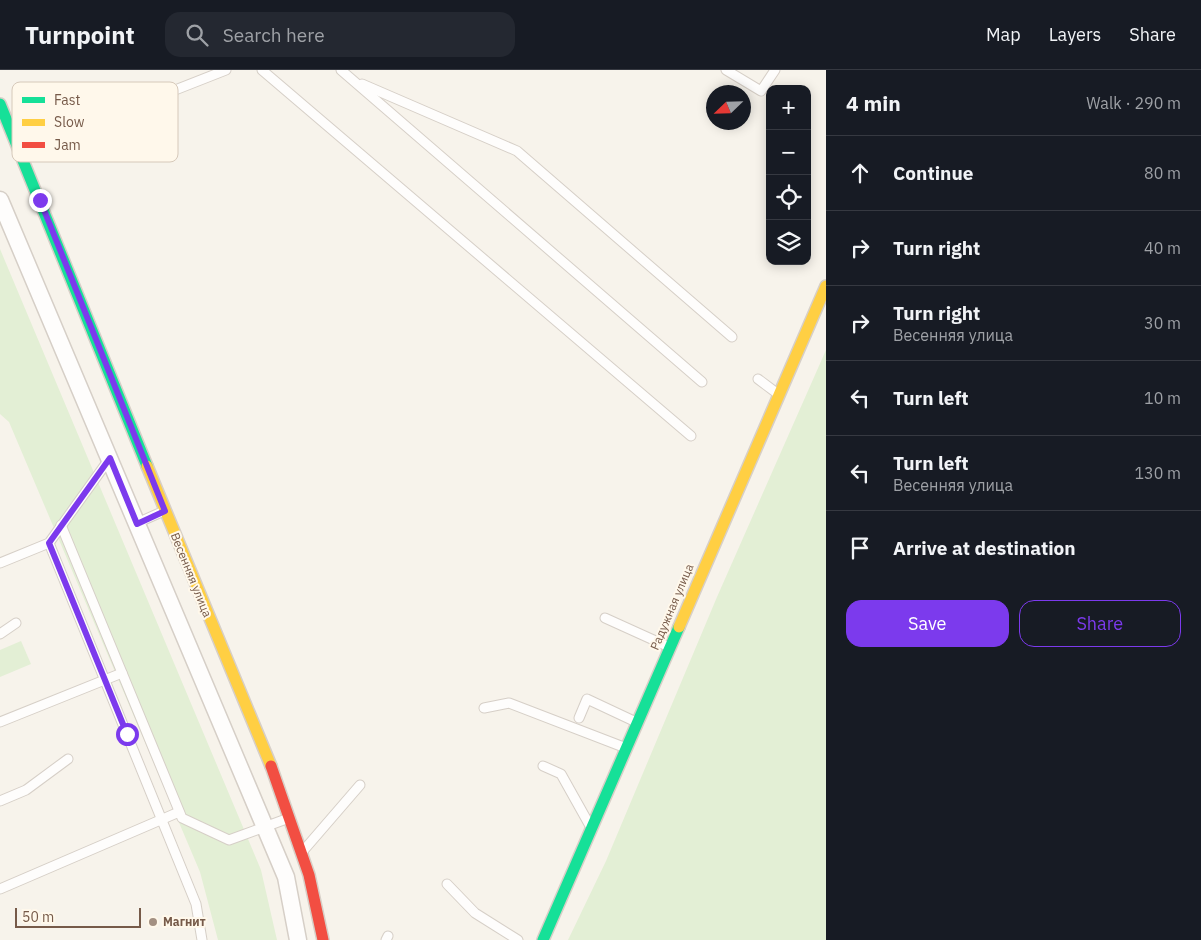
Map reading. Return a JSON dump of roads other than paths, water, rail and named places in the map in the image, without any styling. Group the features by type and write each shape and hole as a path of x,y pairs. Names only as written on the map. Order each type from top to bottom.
{"street":[{"name":"Весенняя улица","path":"0,104 12,132"},
{"name":"Весенняя улица","path":"24,162 165,511 271,765 309,875 323,940"},
{"path":"0,200 266,827 286,877 298,940"},
{"name":"Радужная улица","path":"543,940 826,286"}],"lane":[{"path":"178,89 226,70"},
{"path":"262,70 691,436"},
{"path":"341,70 702,382"},
{"path":"726,70 761,91 775,70"},
{"path":"353,80 517,151 732,337"},
{"path":"758,379 779,395"},
{"path":"0,563 49,543 110,458"},
{"path":"137,524 165,511"},
{"path":"61,526 182,818 229,840 289,818"},
{"path":"49,543 196,904 202,940"},
{"path":"605,618 670,647"},
{"path":"0,634 16,623"},
{"path":"0,722 122,673"},
{"path":"579,718 587,699 637,723"},
{"path":"484,708 509,703 626,748"},
{"path":"0,801 26,790 68,759"},
{"path":"543,766 560,774 592,829"},
{"path":"301,854 360,785"},
{"path":"0,889 179,812"},
{"path":"447,884 475,913 518,940"}],"place":[{"name":"Магнит","path":"153,922"}]}
